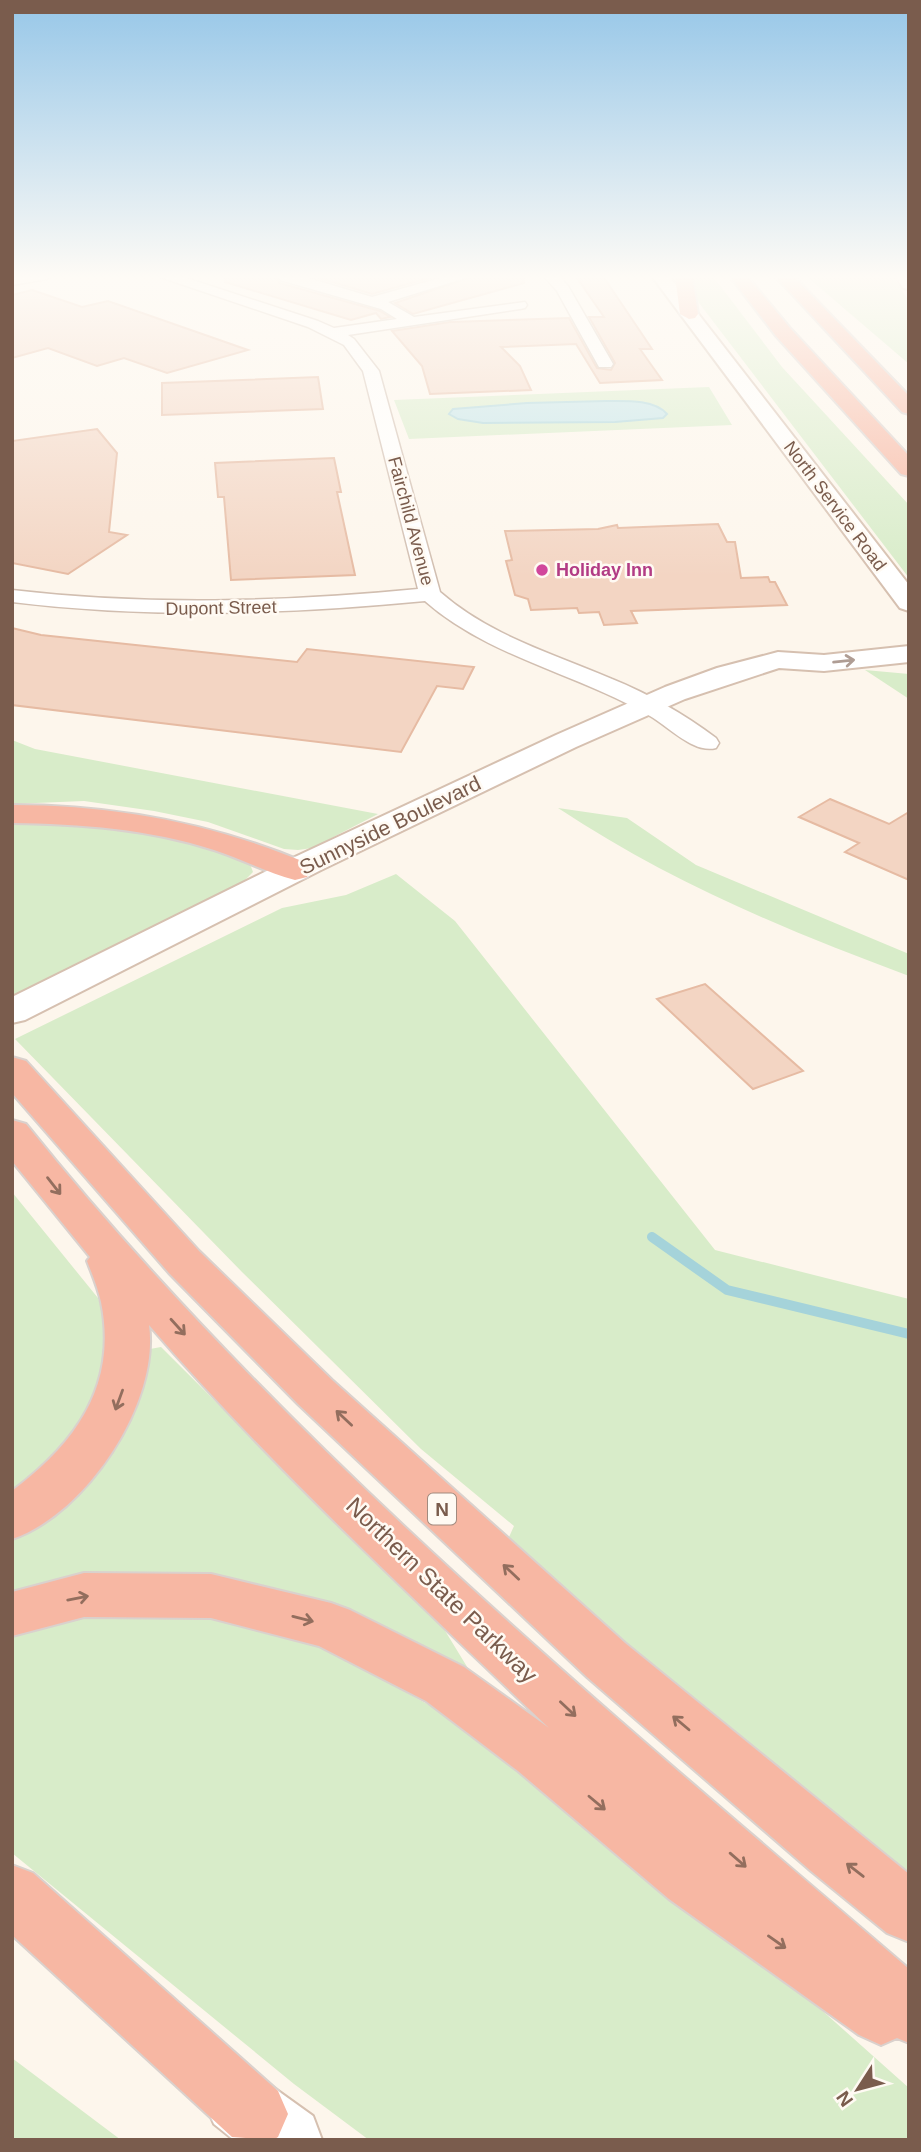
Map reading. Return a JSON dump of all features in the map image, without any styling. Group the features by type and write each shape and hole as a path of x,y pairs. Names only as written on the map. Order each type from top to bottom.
{"highway":[{"path":"823,375 909,469"},
{"path":"878,375 909,408"},
{"path":"12,814 63,813 164,825 209,836 295,870"},
{"name":"N","path":"12,1069 184,1262 315,1392 606,1660 832,1851 909,1912"},
{"name":"Northern State Parkway","path":"12,1132 100,1240 205,1359 366,1520 572,1714 909,2011"},
{"path":"12,1519 64,1478 113,1416 124,1386 129,1350 125,1304 100,1240"},
{"path":"12,1614 85,1595 211,1596 331,1626 445,1684 538,1753 690,1879 909,2032"},
{"path":"12,1894 272,2127"}],"main road":[{"name":"North Service Road","path":"736,375 909,603"},
{"name":"Sunnyside Boulevard","path":"778,660 799,644 909,633"},
{"name":"Sunnyside Boulevard","path":"12,1012 295,870 646,705 727,674 778,660 824,663 909,654"},
{"path":"12,1930 272,2127"}],"street":[{"name":"Fairchild Avenue","path":"372,375 430,594 449,612 475,629 508,646 606,685 684,725 707,743"},
{"name":"Dupont Street","path":"12,596 117,608 237,610 430,594"}],"green space":[{"path":"754,375 790,375 909,505 909,578"},
{"path":"709,387 732,425 409,439 394,400","holes":["630,401 663,409 663,418 590,423 483,423 458,419 453,409 527,403"]},
{"path":"865,670 909,674 909,699 903,695"},
{"path":"12,740 35,749 378,814 312,848 298,850 284,849 208,822 154,811 84,801 12,804"},
{"path":"558,808 627,818 696,865 909,954 909,976 817,941 728,902 642,859"},
{"path":"12,822 103,825 164,834 222,851 250,864 253,872 244,881 12,996"},
{"path":"396,874 455,921 715,1250 909,1299 909,1883 505,1546 514,1526 421,1449 242,1272 15,1039 282,908 346,895"},
{"path":"12,1192 98,1298 115,1347 101,1410 12,1502"},
{"path":"161,1347 444,1629 480,1688 364,1622 12,1596 12,1535 139,1351"},
{"path":"180,1608 322,1646 478,1732 660,1866 909,2088 909,2140 369,2140 294,2084 12,1853 12,1624 41,1613"},
{"path":"12,2058 121,2140 12,2140"}],"water":[{"path":"527,403 647,403 667,414 663,418 615,422 483,423 458,419 449,414 453,409"}],"building":[{"path":"425,375 524,375 531,390 430,394"},
{"path":"595,375 659,375 662,380 600,383"},
{"path":"318,377 323,409 162,415 162,383"},
{"path":"97,429 117,453 109,532 127,535 68,574 12,563 12,441"},
{"path":"334,458 341,492 337,492 355,575 231,580 224,497 218,497 215,463"},
{"name":"Holiday Inn","path":"718,524 727,542 735,542 741,578 768,577 770,582 775,582 787,605 631,611 637,623 604,625 599,612 579,613 577,608 531,610 528,599 515,595 506,561 512,560 505,531 598,529 617,525 618,528"},
{"path":"12,628 41,635 297,662 307,649 474,667 463,689 437,686 401,752 12,705"},
{"path":"830,799 889,824 909,812 909,880 845,852 859,843 799,817"},
{"path":"705,984 803,1071 753,1089 657,999"}],"waterway":[{"path":"652,1237 727,1290 909,1334"}],"place":[{"name":"Holiday Inn","path":"542,570"}]}
